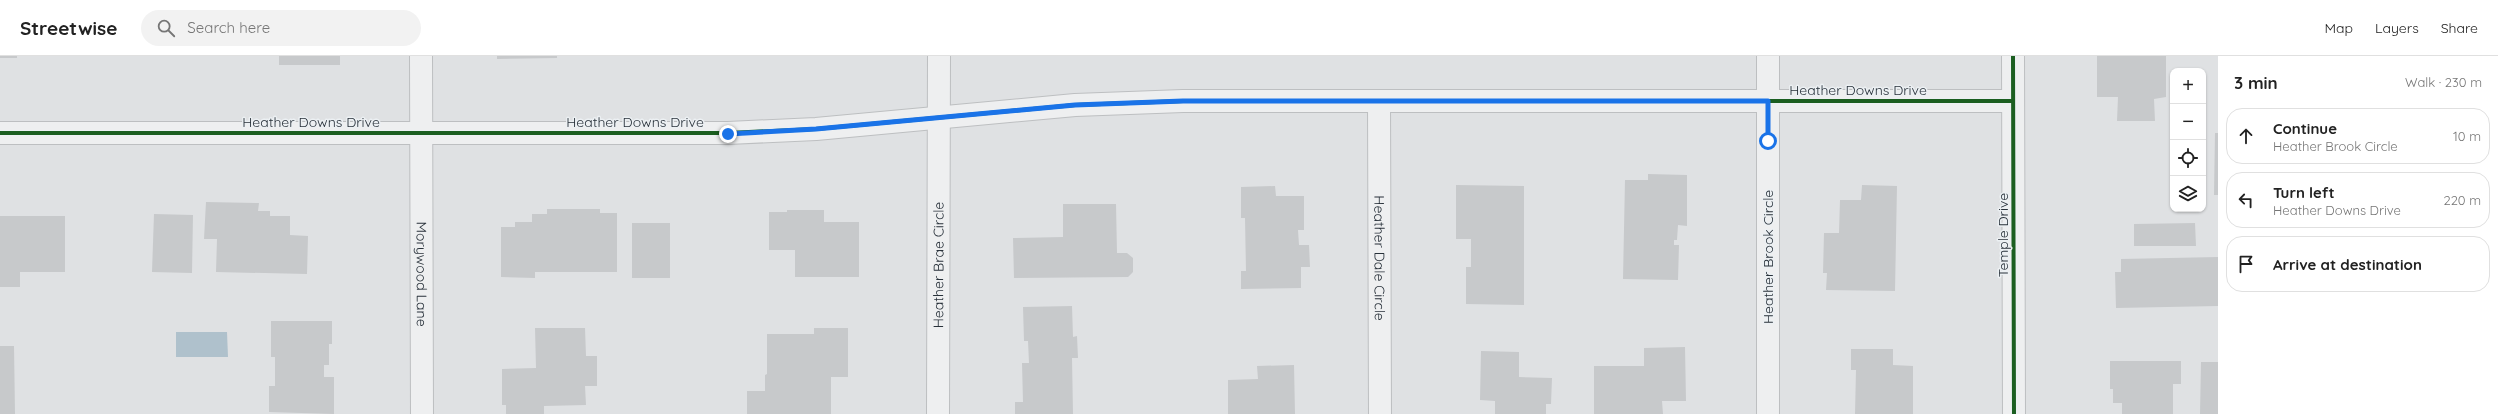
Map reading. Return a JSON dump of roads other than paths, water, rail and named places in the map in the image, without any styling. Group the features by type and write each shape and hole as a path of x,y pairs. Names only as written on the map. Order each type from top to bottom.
{"street":[{"name":"Morywood Lane","path":"421,56 422,414"},
{"name":"Heather Brae Circle","path":"938,414 939,56"},
{"name":"Heather Brook Circle","path":"1768,56 1768,414"},
{"name":"Temple Drive","path":"2013,56 2014,414"},
{"name":"Heather Downs Drive","path":"0,133 728,134 816,129 1075,105 1183,101 2013,101"},
{"name":"Heather Dale Circle","path":"1379,101 1380,414"}],"water":[{"path":"176,332 227,332 228,357 176,357"}]}
